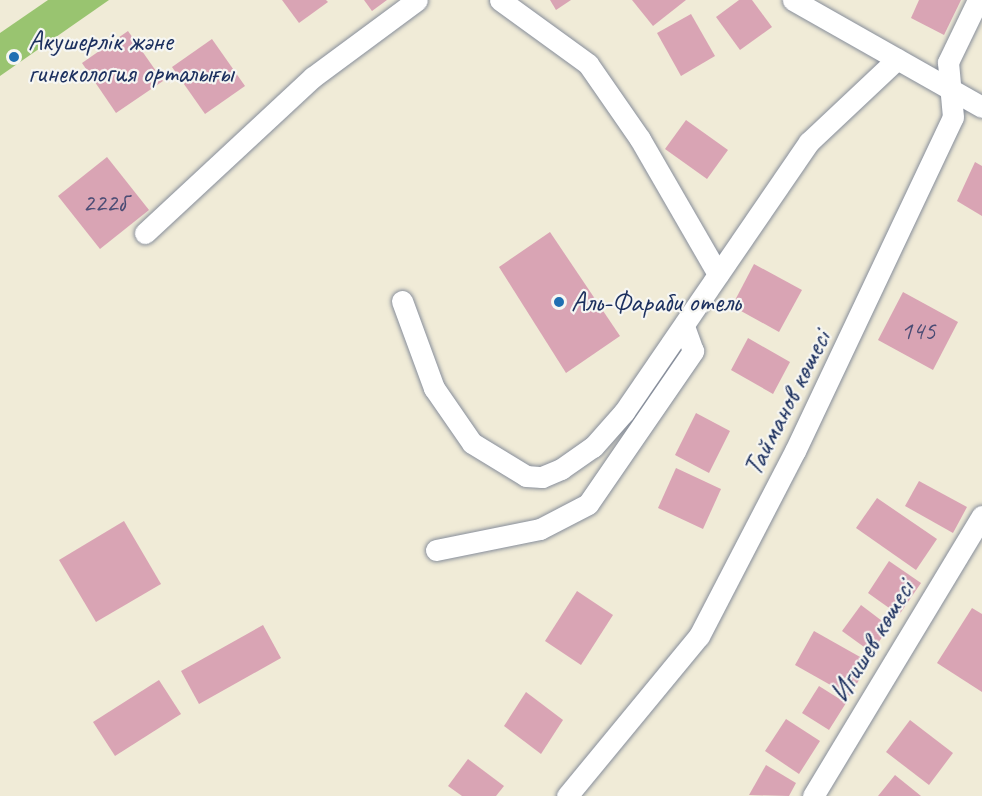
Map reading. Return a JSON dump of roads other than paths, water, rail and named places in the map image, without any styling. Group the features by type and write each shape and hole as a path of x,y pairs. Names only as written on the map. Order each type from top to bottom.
{"street":[{"path":"144,233 313,77 417,0"},
{"path":"500,0 588,64 640,139 718,274"},
{"path":"793,0 815,7 897,59 982,107"},
{"name":"Тайманов көшесі","path":"567,796 699,636 854,334 953,117 953,90 948,62 978,0"},
{"path":"402,301 452,419 497,462 542,477 593,447 685,329 718,274 809,142 897,59"},
{"path":"436,550 540,530 588,504 693,351 685,329"},
{"name":"Игишев көшесі","path":"813,796 982,516"}],"place":[{"name":"Акушерлік және гинекология орталығы","path":"14,57"},
{"name":"Аль-Фараби отель","path":"559,302"}]}
